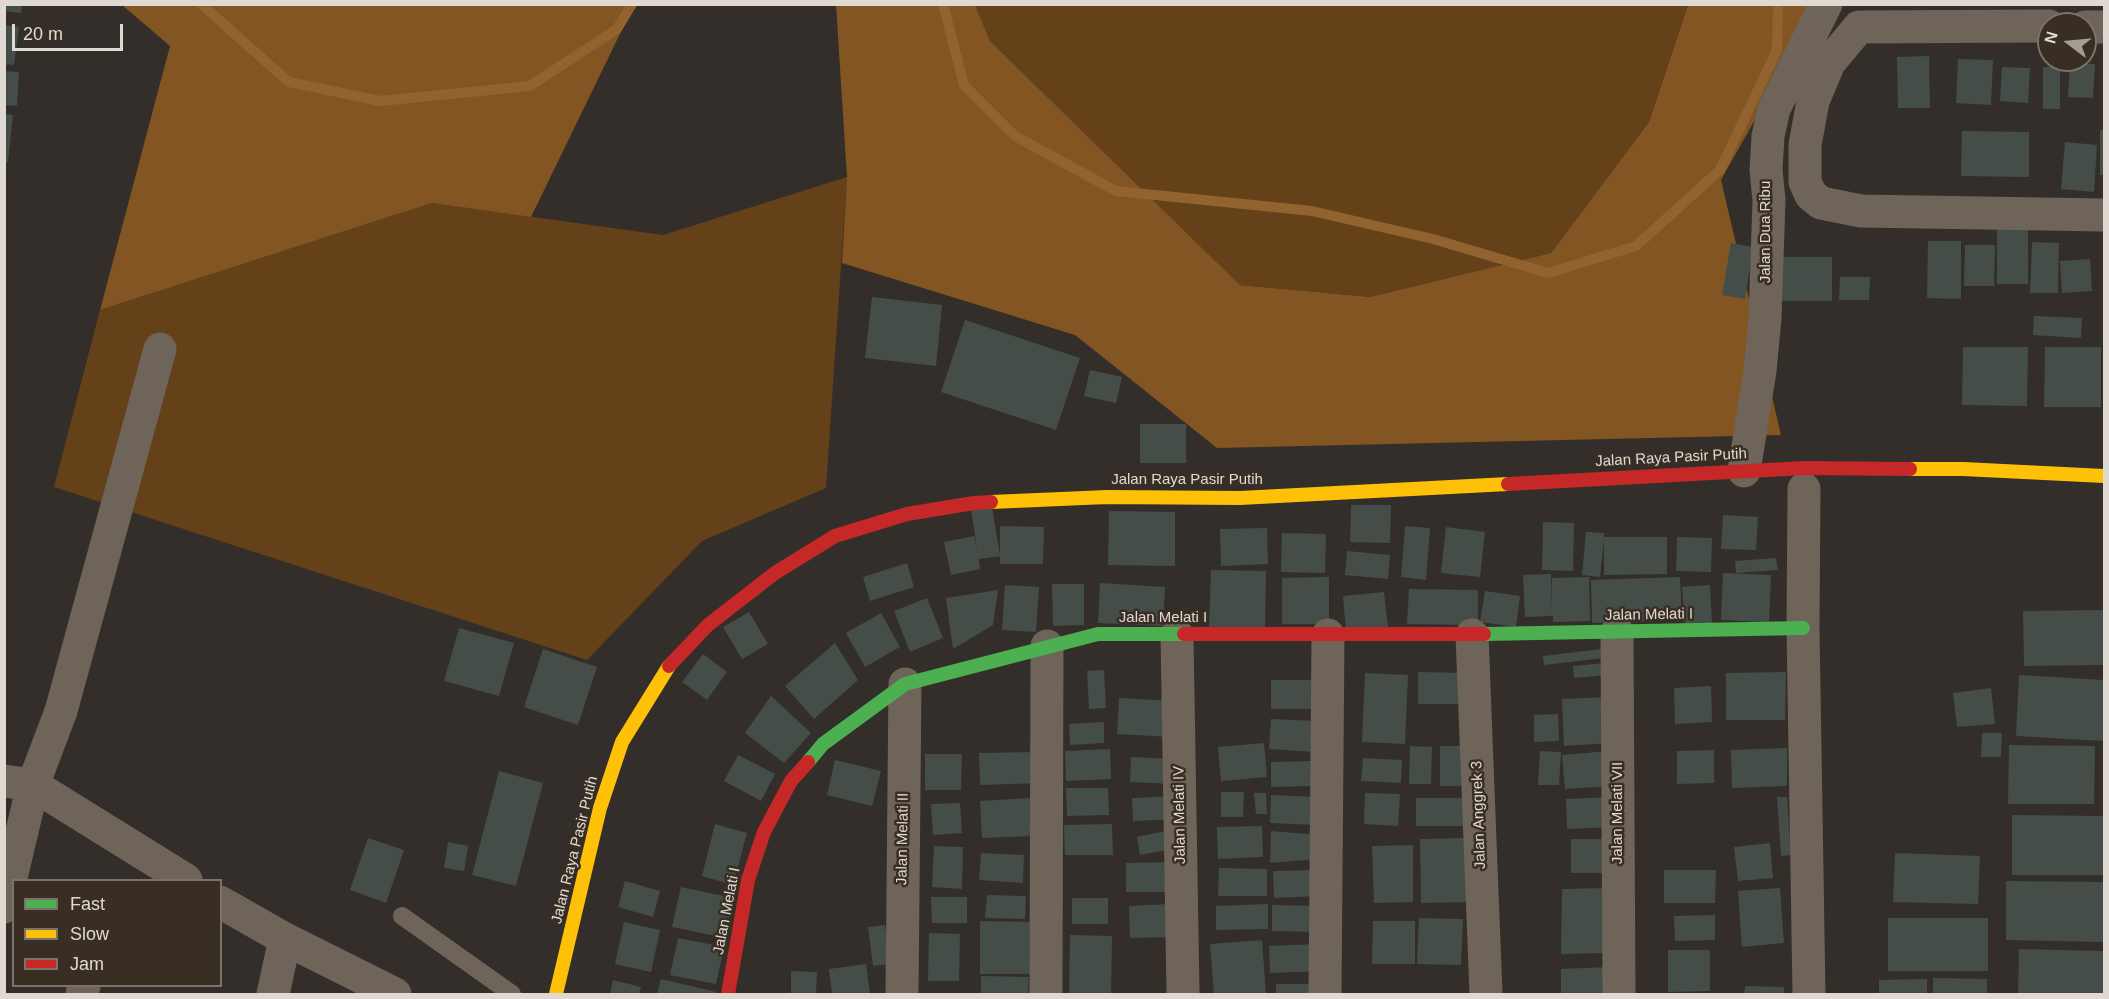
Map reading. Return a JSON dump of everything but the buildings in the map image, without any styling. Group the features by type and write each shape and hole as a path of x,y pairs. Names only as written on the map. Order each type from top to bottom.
{"street":[{"name":"Jalan Dua Ribu","path":"1744,471 1760,371 1765,318 1769,200 1766,170 1768,136 1774,109 1826,4"},
{"path":"2037,27 1859,27 1829,63 1813,101 1805,145 1805,182 1810,195 1821,203 1861,211 2104,215"},
{"path":"4,907 19,783 61,711 160,349"},
{"name":"Jalan Raya Pasir Putih","path":"556,994 604,797 622,742 661,677 708,625 775,573 836,536 907,514 974,503 1107,497 1240,498 1805,468 1963,469 2104,476"},
{"path":"1804,489 1803,628 1809,994"},
{"name":"Jalan Melati I","path":"728,994 748,880 765,832 790,781 823,744 905,684 1098,634 1472,635 1803,628"},
{"name":"Jalan Melati VII","path":"1617,632 1620,994"},
{"name":"Jalan Melati IV","path":"1177,635 1183,994"},
{"path":"1325,994 1328,635"},
{"name":"Jalan Anggrek 3","path":"1472,635 1486,994"},
{"path":"1046,994 1047,646"},
{"name":"Jalan Melati II","path":"902,994 905,684"},
{"path":"19,783 184,879"},
{"path":"222,903 285,939 395,994"},
{"path":"273,994 285,939"}],"lane":[{"path":"402,916 512,994"}],"shaded area":[{"path":"122,5 634,5 531,217 432,203 100,310 170,46"},
{"path":"836,5 975,5 990,41 1240,285 1370,297 1551,253 1649,122 1688,5 1814,5 1814,15 1721,180 1781,435 1217,448 1075,335 842,263 847,177"},
{"path":"975,5 1688,5 1649,122 1551,253 1370,297 1240,285 990,41"},
{"path":"847,177 826,488 702,541 587,660 54,487 100,310 432,203 663,235"}],"waterway":[{"path":"201,4 289,82 380,101 530,86 617,29 632,4"},
{"path":"943,4 964,85 1015,136 1116,191 1312,211 1433,239 1548,273 1636,246 1720,170 1777,50 1778,4"}],"traffic: fast":[{"path":"1484,634 1803,628"},
{"path":"808,762 823,744 905,684 1098,634 1184,634"}],"traffic: slow":[{"path":"1910,469 1963,469 2104,476"},
{"path":"991,502 1107,497 1240,498 1508,484"},
{"path":"556,994 600,808 622,742 669,666"}],"traffic: jam":[{"path":"1508,484 1805,468 1910,469"},
{"path":"669,666 708,625 775,573 835,536 907,514 991,502"},
{"path":"1184,634 1484,634"},
{"path":"728,994 748,880 764,832 791,781 808,762"}]}
